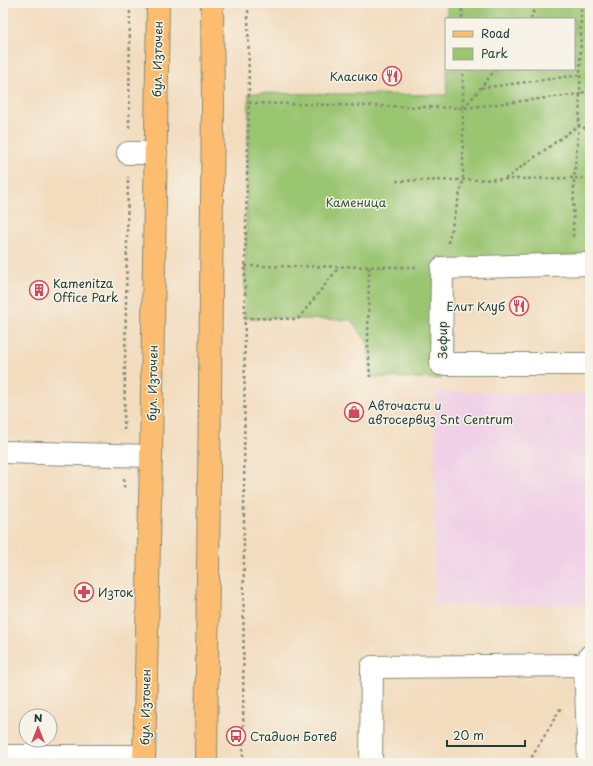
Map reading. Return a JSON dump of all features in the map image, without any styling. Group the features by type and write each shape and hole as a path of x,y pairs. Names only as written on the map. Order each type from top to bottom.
{"main road":[{"name":"бул. Източен","path":"144,759 151,456 158,3"},
{"path":"206,763 213,120 212,3"}],"street":[{"path":"128,153 156,153"},
{"path":"442,268 581,264"},
{"name":"Зефир","path":"442,268 441,364 590,364"},
{"path":"3,452 151,456"},
{"path":"371,763 372,667 588,660 589,763"},
{"path":"3,756 144,759"}],"path":[{"path":"124,494 130,3"},
{"path":"243,763 244,318 248,104 248,3"},
{"path":"462,3 462,18"},
{"path":"531,18 536,3"},
{"path":"581,3 579,125 574,178 581,264"},
{"path":"245,266 442,268 463,180 463,70"},
{"path":"464,108 495,70"},
{"path":"481,88 580,75"},
{"path":"248,104 464,108 580,94 590,89"},
{"path":"579,125 590,131"},
{"path":"505,179 579,125"},
{"path":"396,181 590,179"},
{"path":"244,318 298,319 339,267"},
{"path":"369,267 368,343 370,378"},
{"path":"530,763 530,760 566,699"}],"shaded area":[{"path":"435,391 590,394 590,605 434,605"}],"green space":[{"name":"Каменица","path":"447,3 590,3 590,266 442,268 441,379 370,377 368,343 351,320 244,318 249,93 447,95 447,70 575,70 575,18 447,18"}],"place":[{"name":"Класико","path":"392,76"},
{"name":"Kamenitza Office Park","path":"39,290"},
{"name":"Елит Клуб","path":"519,306"},
{"name":"Авточасти и автосервиз Snt Centrum","path":"354,412"},
{"name":"Изток","path":"84,592"},
{"name":"Стадион Ботев","path":"236,736"}]}
